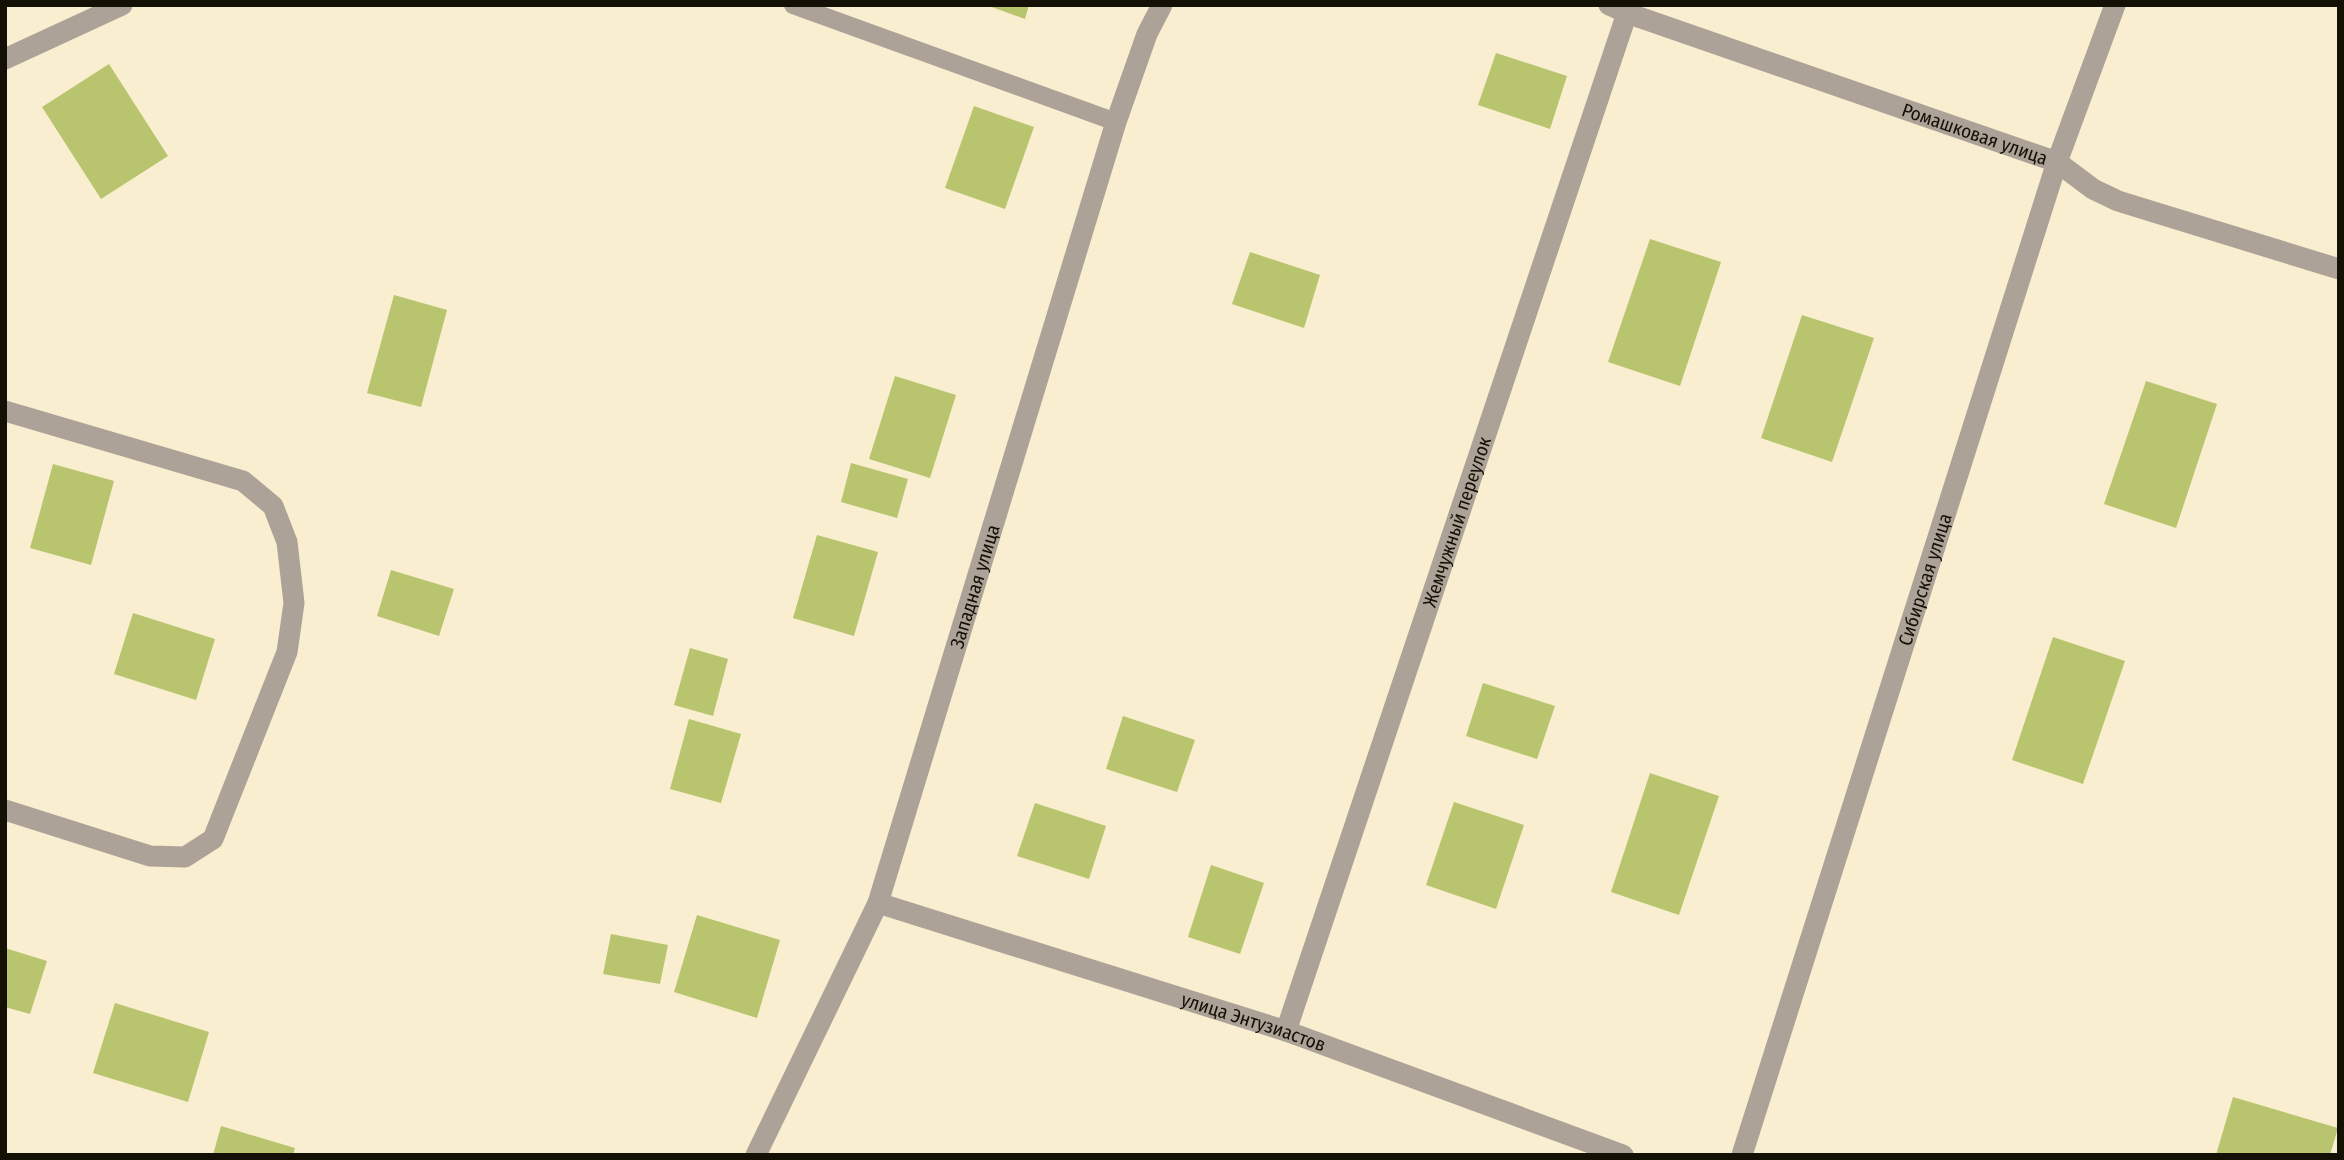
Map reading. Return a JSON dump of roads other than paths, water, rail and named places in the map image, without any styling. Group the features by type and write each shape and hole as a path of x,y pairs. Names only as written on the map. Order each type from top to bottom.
{"street":[{"path":"5,59 122,5"},
{"name":"Западная улица","path":"756,1155 878,903 1116,122 1147,34 1162,5"},
{"name":"Сибирская улица","path":"1742,1155 2057,162 2115,5"},
{"name":"Ромашковая улица","path":"1618,9 2057,162 2093,189 2118,201 2339,269"},
{"name":"Жемчужный переулок","path":"1286,1031 1618,9"},
{"path":"5,411 243,481 272,506 287,542 294,603 287,652 213,839 185,857 150,856 5,810"},
{"name":"улица Энтузиастов","path":"878,903 1286,1031 1623,1155"}],"lane":[{"path":"793,5 1116,122"}]}
